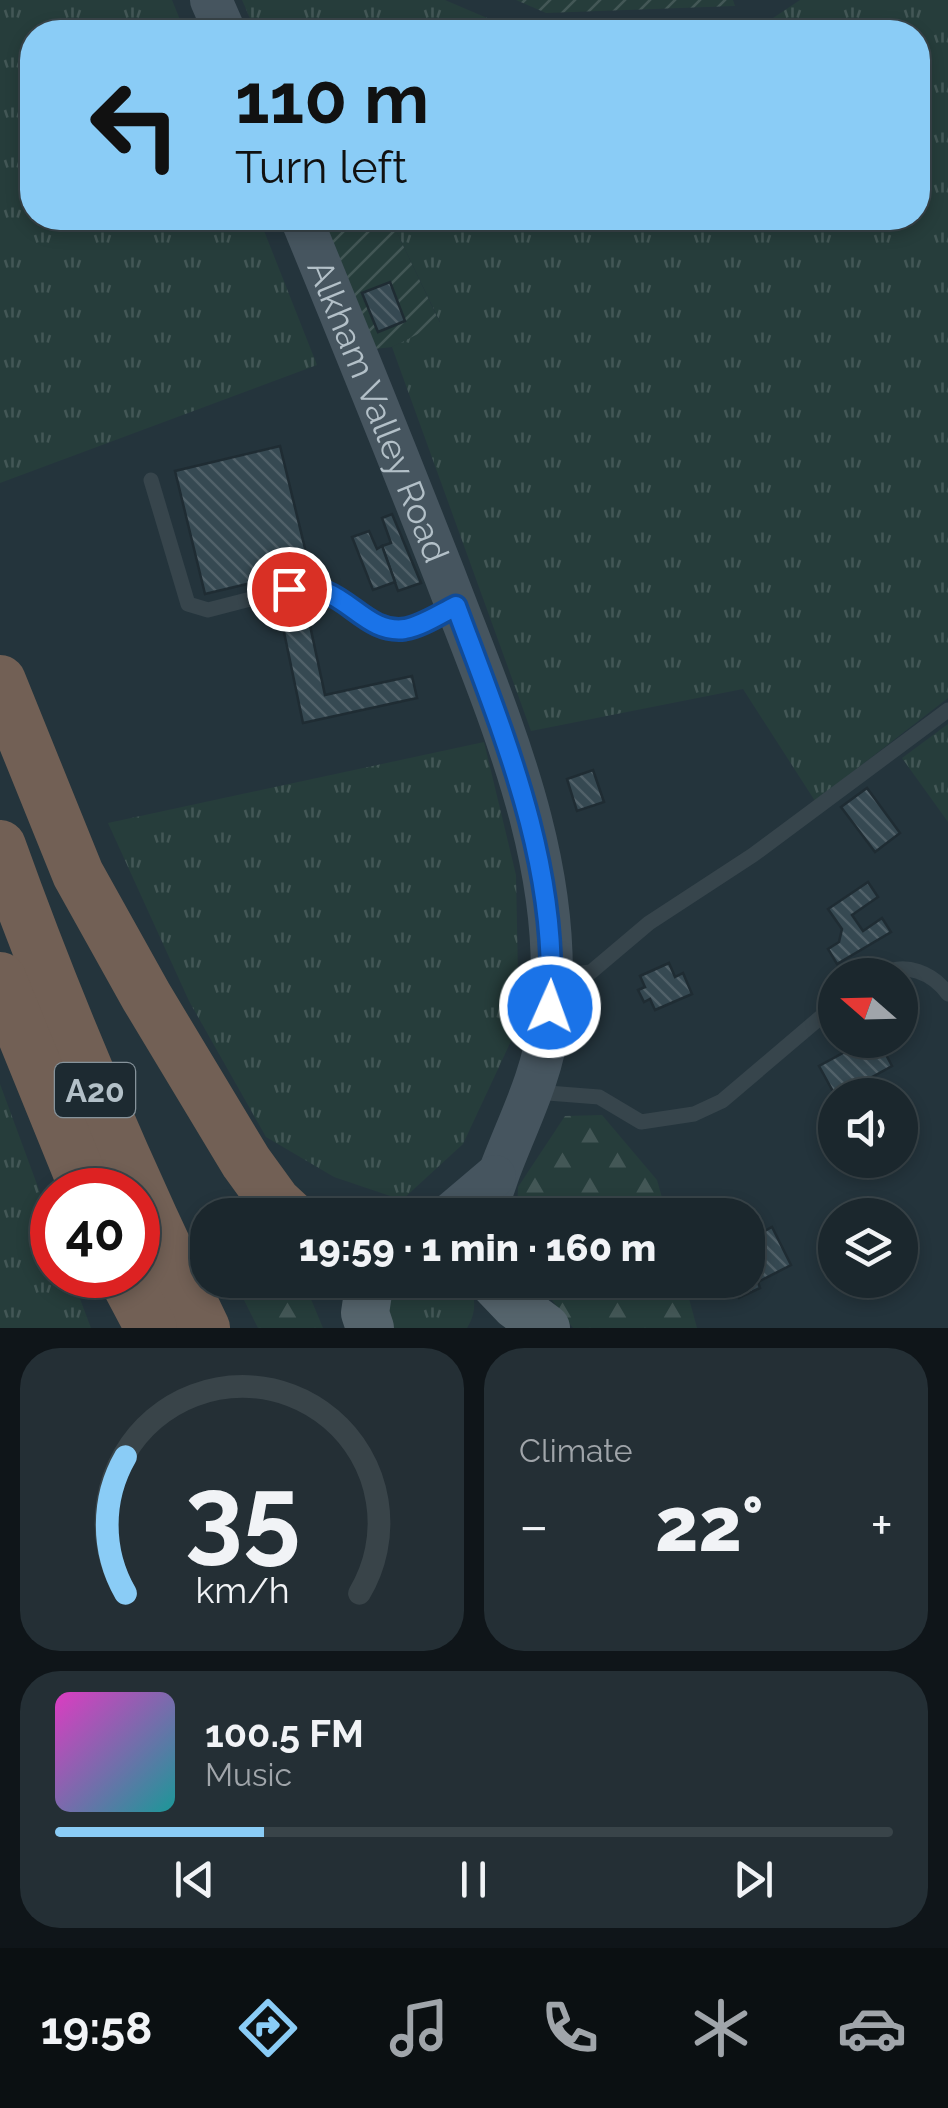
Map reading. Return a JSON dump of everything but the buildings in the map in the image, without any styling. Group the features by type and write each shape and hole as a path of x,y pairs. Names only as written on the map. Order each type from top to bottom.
{"highway":[{"path":"0,681 78,874 236,1147 272,1198"},
{"name":"A20","path":"0,846 67,1026 204,1328"},
{"name":"A20","path":"0,978 77,1168"},
{"path":"0,1047 47,1168"},
{"path":"103,1298 117,1328"},
{"path":"136,1298 151,1328"}],"main road":[{"path":"366,1298 370,1328"},
{"path":"496,1298 515,1305 546,1328"}],"street":[{"name":"Alkham Valley Road","path":"306,230 456,606 530,814 549,910 552,976 546,1044 534,1092 490,1196"}],"lane":[{"path":"152,480 188,604 196,609 208,610 312,586 382,626 401,630 456,606"},
{"path":"552,976 591,972 648,923 753,855 948,710"},
{"path":"918,971 929,974 948,994"},
{"path":"534,1092 599,1097 641,1122 694,1114 722,1101 818,1020"}],"green space":[{"path":"0,0 172,0 180,20 20,20 20,230 264,230 317,365 0,483"},
{"path":"242,0 445,0 492,20 251,20"},
{"path":"516,0 733,0 735,6 546,13"},
{"path":"800,0 948,0 948,698 815,801 743,689 531,731 392,347 440,322 396,230 930,230 930,20 770,20"},
{"path":"321,230 396,230 440,323 392,347 375,349","holes":["389,282 405,321 378,331 362,293"]},
{"path":"948,724 948,822 902,758"},
{"path":"484,742 516,875 519,1024 463,1144 404,1198 396,1198 334,1177 266,1137 189,1001 108,823"},
{"path":"0,1084 31,1168 30,1298 80,1298 91,1328 0,1328"},
{"path":"602,1115 657,1180 662,1198 518,1198 518,1187 565,1116"},
{"path":"243,1298 310,1298 323,1328 258,1328"},
{"path":"387,1298 474,1298 467,1328 392,1328"},
{"path":"550,1298 689,1298 697,1328 573,1328"}],"route":[{"path":"289,589 319,587 374,622 401,630 456,606 530,814 549,910 550,1007"}]}
